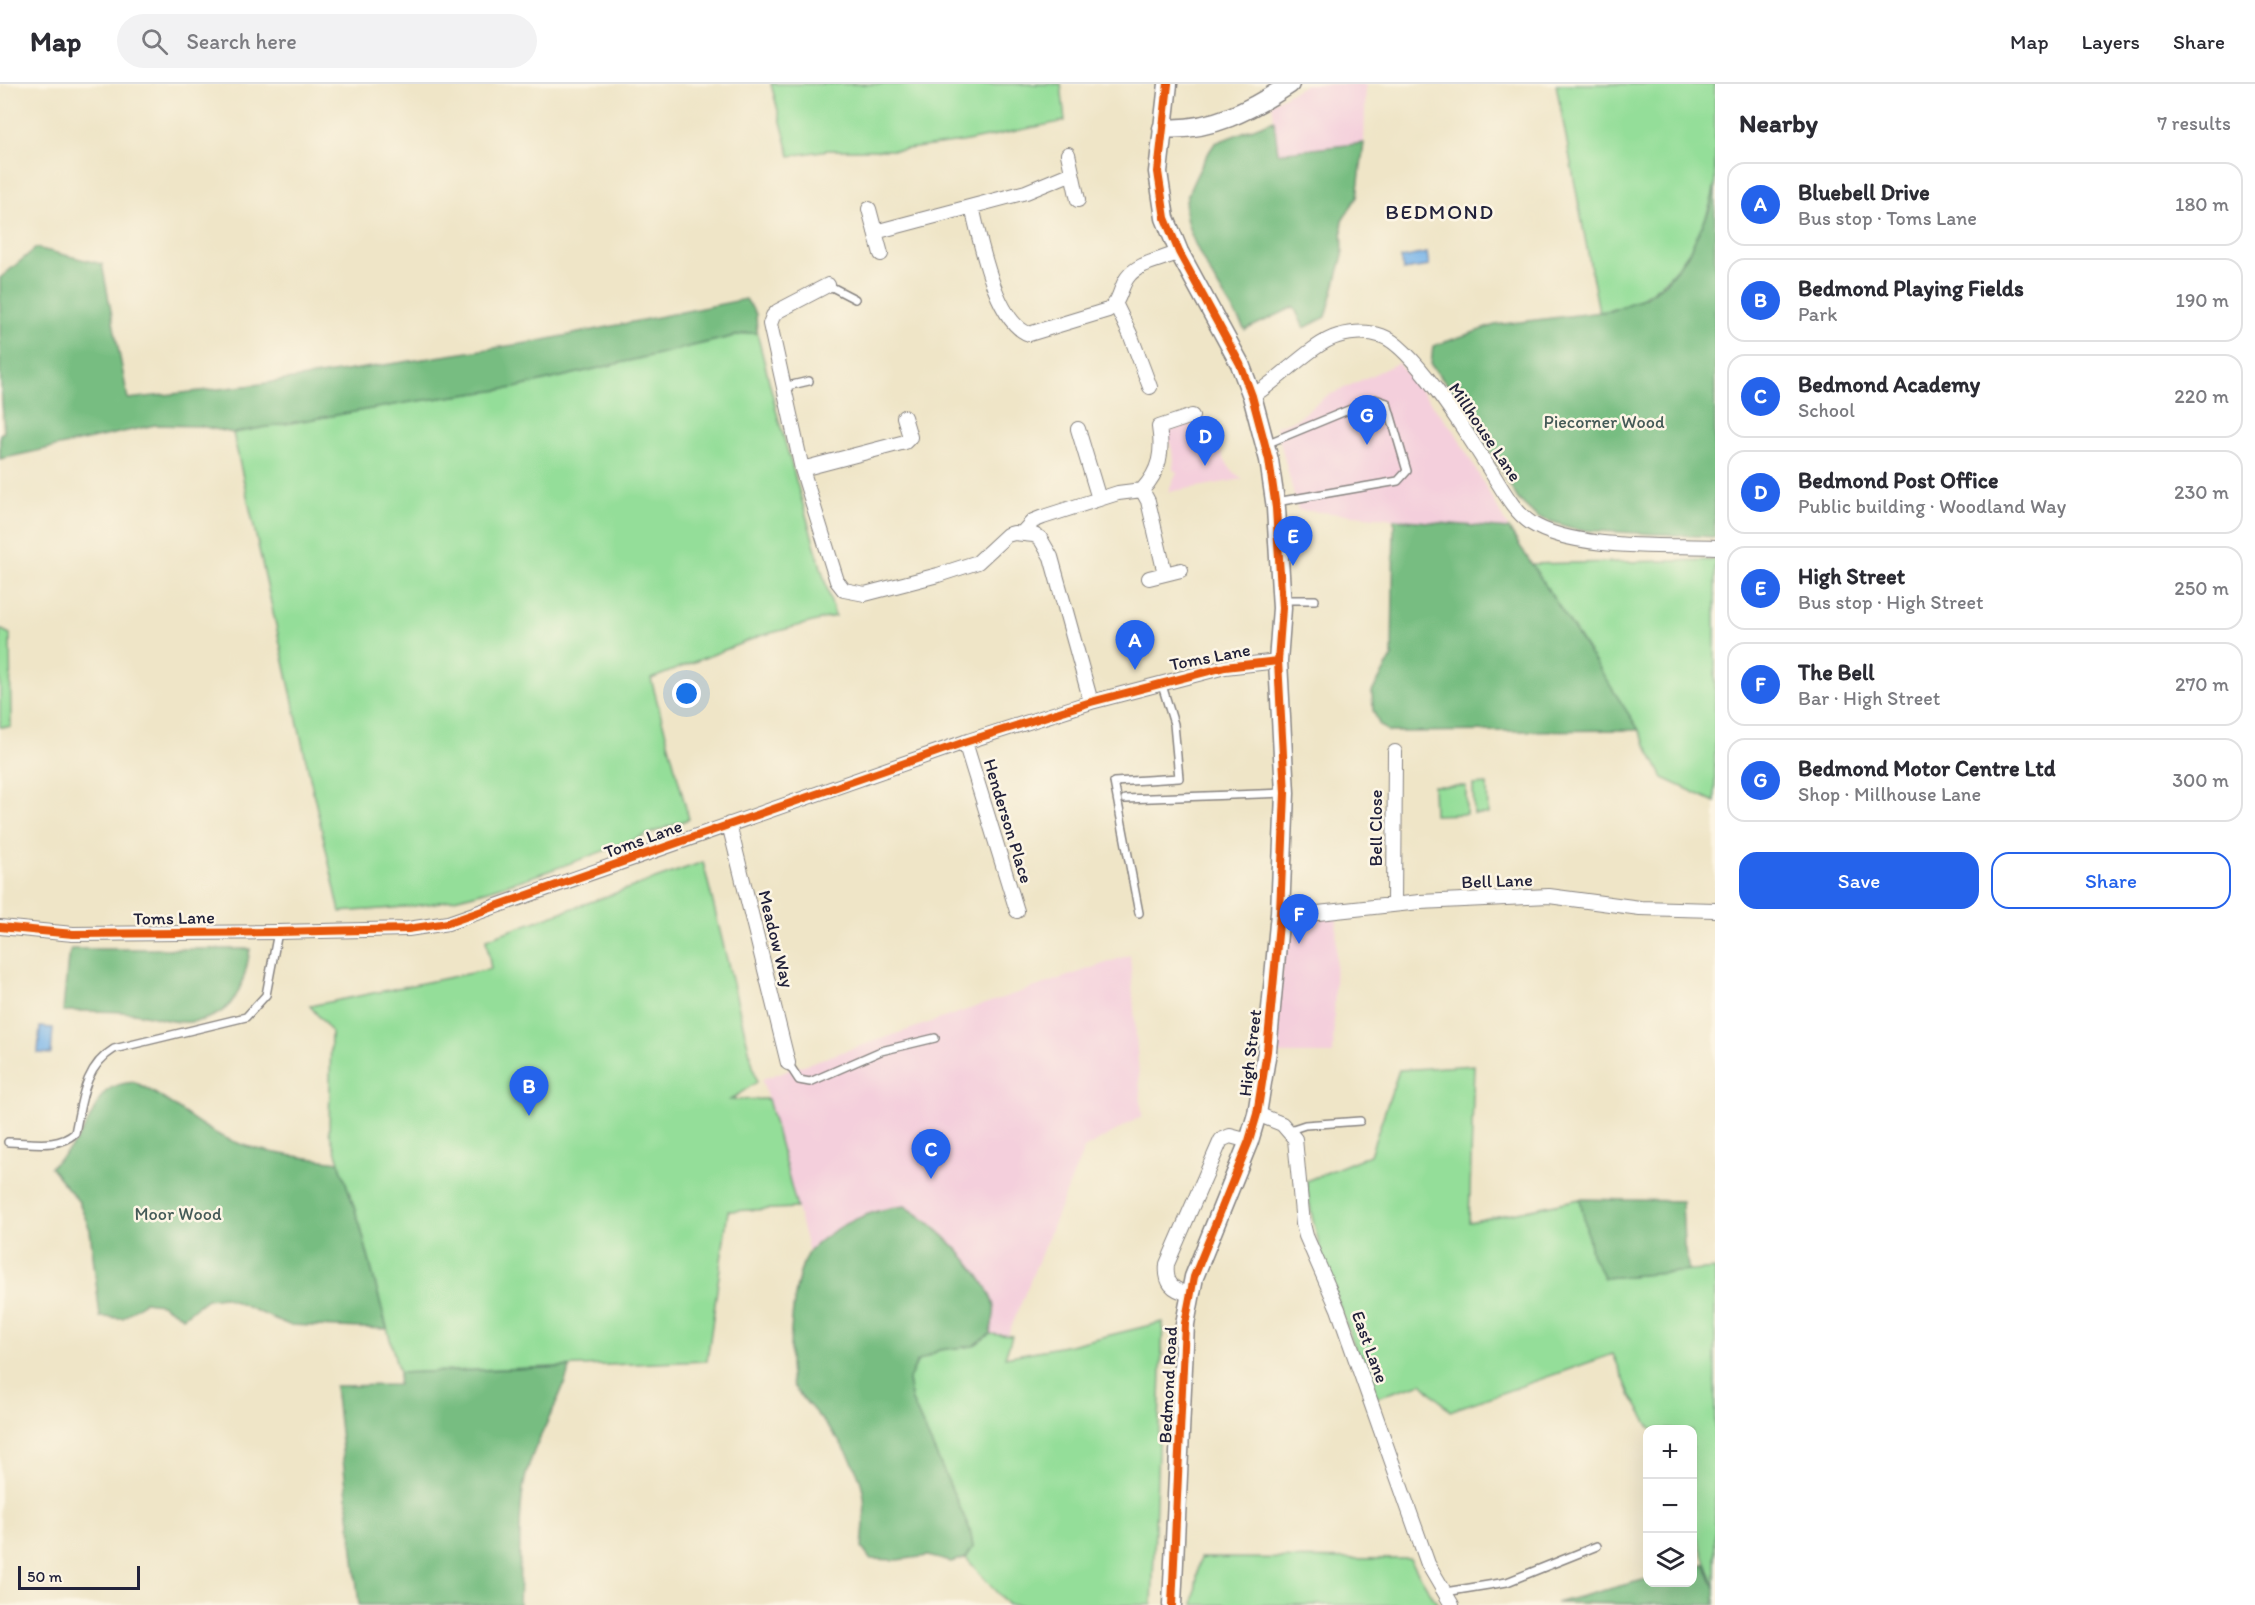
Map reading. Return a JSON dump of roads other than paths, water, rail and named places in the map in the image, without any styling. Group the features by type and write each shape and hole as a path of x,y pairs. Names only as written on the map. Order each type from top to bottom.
{"street":[{"name":"High Street","path":"1168,84 1158,172 1159,195 1179,252 1240,364 1266,444 1276,502 1282,600 1278,661 1285,793 1280,914 1267,1052 1257,1114 1249,1141"},
{"path":"1162,128 1201,128 1228,119 1290,84"},
{"path":"1068,154 1078,200"},
{"path":"875,232 1026,192 1072,173"},
{"path":"972,207 995,288 1014,323 1021,331 1038,333 1108,310 1116,305 1127,278 1135,270 1179,252"},
{"path":"869,209 881,254"},
{"path":"828,285 773,316 771,334 802,469 837,581 844,590 865,594 970,566 1007,536 1023,532 1040,538 1051,557 1091,702"},
{"path":"1116,305 1130,334 1150,387"},
{"name":"Millhouse Lane","path":"1252,396 1280,378 1319,346 1335,337 1361,332 1384,337 1403,351 1427,379 1468,434 1519,513 1532,524 1554,534 1592,541 1715,547"},
{"path":"1023,532 1033,521 1099,499 1142,490 1157,469 1161,456 1159,427 1192,416"},
{"path":"802,469 905,442 910,437 904,417"},
{"path":"1078,429 1099,499"},
{"path":"1142,490 1148,501 1165,574"},
{"path":"1149,578 1181,570"},
{"name":"Toms Lane","path":"0,927 73,934 408,929 448,923 965,742 1091,702 1225,667 1278,661"},
{"name":"Henderson Place","path":"965,742 1017,911"},
{"name":"Bell Close","path":"1394,904 1395,752"},
{"name":"Meadow Way","path":"729,824 788,1063"},
{"name":"Bell Lane","path":"1280,914 1318,913 1394,904 1549,896 1640,908 1715,910"},
{"path":"1257,1114 1274,1119 1290,1131"},
{"name":"East Lane","path":"1290,1131 1295,1139 1306,1236 1338,1309 1428,1564 1450,1601"},
{"path":"1190,1294 1178,1292 1169,1285 1165,1275 1167,1264 1221,1140 1230,1136 1249,1141"},
{"name":"Bedmond Road","path":"1173,1605 1185,1324 1190,1294 1200,1259 1249,1141"}],"lane":[{"path":"828,285 855,299"},
{"path":"783,387 809,381"},
{"path":"1266,444 1375,399 1381,400 1387,403 1407,471 1398,481 1276,502"},
{"path":"1282,600 1315,600"},
{"path":"1139,914 1114,782 1179,778 1174,724 1161,682"},
{"path":"1125,799 1285,793"},
{"path":"8,1142 59,1143 68,1140 75,1133 88,1076 100,1057 114,1049 246,1017 266,995 278,932"},
{"path":"788,1063 793,1075 799,1080 810,1082 881,1051 935,1038"},
{"path":"1290,1131 1305,1125 1360,1121"},
{"path":"1450,1601 1507,1582 1598,1546"}],"water":[{"path":"1427,253 1429,266 1403,270 1401,258"},
{"path":"40,1027 53,1028 51,1054 38,1053"}],"place":[{"name":"Bedmond Motor Centre Ltd","path":"1367,445"},
{"name":"Bedmond Post Office","path":"1205,466"},
{"name":"High Street","path":"1293,566"},
{"name":"Bluebell Drive","path":"1135,670"},
{"name":"The Bell","path":"1299,944"},
{"name":"Bedmond Playing Fields","path":"529,1116"},
{"name":"Bedmond Academy","path":"931,1179"}],"district":[{"name":"BEDMOND","path":"1440,211"}],"park label":[{"name":"Piecorner Wood","path":"1604,422"},
{"name":"Moor Wood","path":"178,1214"}]}
